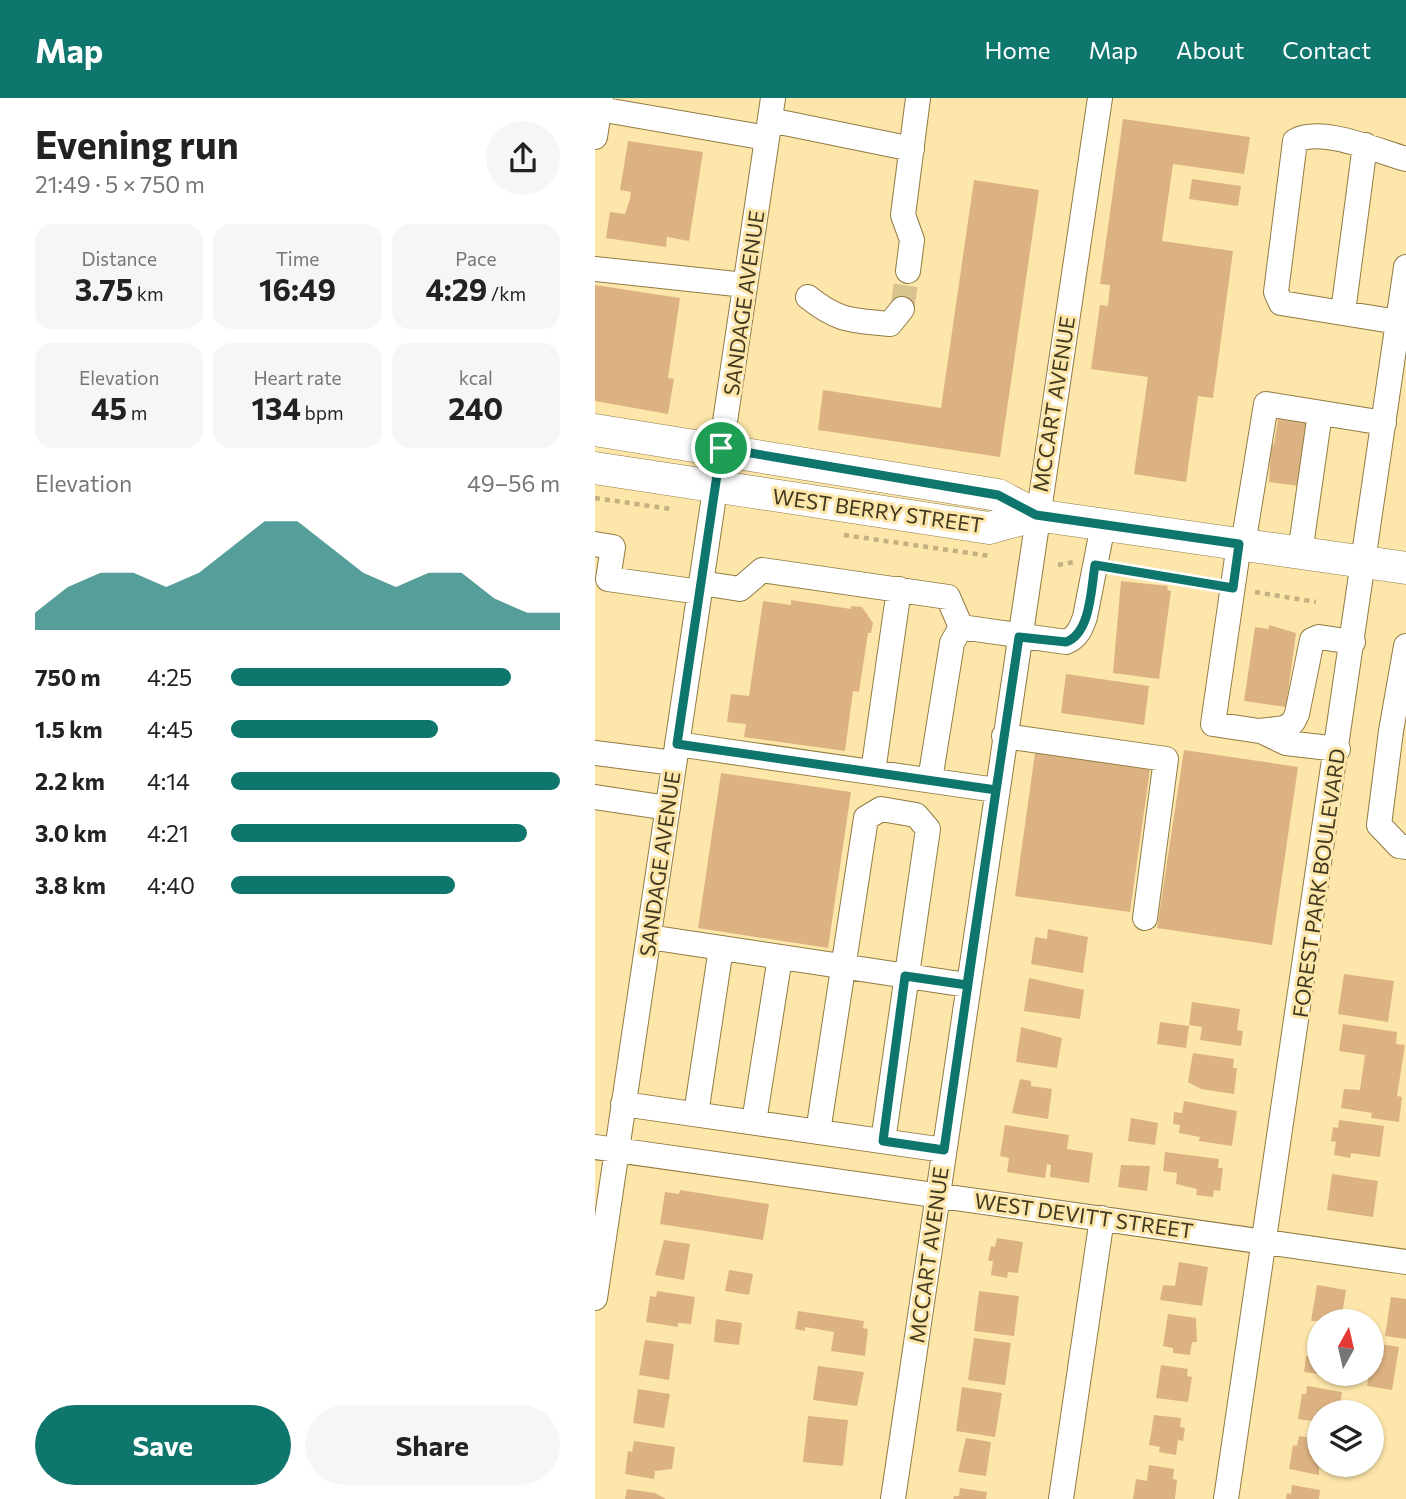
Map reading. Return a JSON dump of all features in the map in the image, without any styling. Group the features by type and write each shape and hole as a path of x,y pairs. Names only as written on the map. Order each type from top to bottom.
{"main road":[{"name":"WEST BERRY STREET","path":"595,429 998,495 1036,515 1406,568"},
{"name":"WEST BERRY STREET","path":"595,468 989,528 1036,515"}],"street":[{"path":"908,271 912,240 903,215 918,98"},
{"name":"MCCART AVENUE","path":"893,1499 1036,515 1100,98"},
{"path":"595,137 600,104 770,119 912,149"},
{"name":"SANDAGE AVENUE","path":"595,1298 606,1149 624,1104 770,119"},
{"path":"1402,307 1343,312 1281,303 1276,292 1295,141 1306,135 1365,145 1406,159"},
{"path":"1343,312 1365,145"},
{"name":"FOREST PARK BOULEVARD","path":"1226,1499 1338,749 1406,267"},
{"path":"595,269 745,285"},
{"path":"808,297 832,316 866,322 890,324 902,309"},
{"path":"1338,749 1286,743 1259,731 1213,724 1233,588 1266,404 1384,423"},
{"path":"1300,553 1320,413"},
{"path":"961,627 1019,637 1066,642 1073,639 1081,631 1085,617 1103,525"},
{"path":"595,544 613,547 608,579 740,589 762,570 948,597 961,627"},
{"path":"873,772 899,589"},
{"path":"930,780 952,643 961,627"},
{"path":"1259,731 1285,727 1297,715 1312,640 1319,637 1353,642"},
{"path":"1406,646 1391,731 1379,825 1399,846 1406,846"},
{"path":"1391,731 1395,743 1406,754"},
{"path":"1004,736 1166,759 1145,918"},
{"path":"595,752 676,754 873,772 996,790"},
{"path":"595,797 668,808"},
{"path":"818,1132 866,818 881,809 916,815 927,829 883,1141"},
{"path":"649,937 967,985"},
{"path":"695,1114 721,948"},
{"path":"754,1122 780,957"},
{"path":"624,1104 944,1150"},
{"name":"WEST DEVITT STREET","path":"606,1149 1406,1262"},
{"path":"1061,1499 1102,1218"}],"path":[{"path":"595,498 671,509"},
{"path":"835,534 991,556"},
{"path":"1058,565 1070,562 1095,565 1317,602"}],"building":[{"path":"1123,119 1250,137 1244,174 1173,164 1162,241 1233,251 1213,398 1198,396 1186,482 1134,474 1148,377 1091,369 1100,305 1108,306 1110,285 1100,284"},
{"path":"628,141 703,152 689,241 667,237 666,247 606,238 610,212 625,214 630,199 631,192 620,190"},
{"path":"1192,179 1241,186 1238,206 1189,199"},
{"path":"974,180 1039,190 1000,457 818,430 823,390 941,408"},
{"path":"595,285 680,298 668,378 674,379 668,414 595,401"},
{"path":"1285,415 1313,419 1300,486 1269,482 1271,444 1274,445 1278,419 1284,420"},
{"path":"1121,581 1168,586 1167,590 1171,591 1159,679 1113,673"},
{"path":"791,600 851,609 851,606 862,607 873,623 871,633 868,633 859,692 853,691 845,751 744,737 746,724 727,722 731,694 749,696 763,601 791,605"},
{"path":"1269,625 1296,633 1286,707 1244,701 1255,627 1269,629"},
{"path":"1066,674 1149,686 1144,725 1061,713"},
{"path":"1184,750 1298,767 1272,945 1157,928"},
{"path":"1035,753 1150,769 1130,912 1015,896"},
{"path":"721,773 851,792 828,948 698,928"},
{"path":"1048,929 1088,937 1083,973 1031,964 1035,937 1047,939"},
{"path":"1344,974 1394,981 1388,1022 1338,1014"},
{"path":"1029,978 1084,990 1080,1019 1024,1011"},
{"path":"1192,1002 1240,1009 1237,1030 1243,1031 1241,1046 1200,1040 1202,1027 1189,1025"},
{"path":"1160,1022 1189,1026 1186,1048 1157,1044"},
{"path":"1343,1024 1397,1032 1396,1044 1405,1045 1397,1096 1402,1097 1399,1122 1371,1118 1372,1113 1341,1108 1344,1089 1360,1090 1365,1055 1339,1051"},
{"path":"1021,1027 1062,1038 1057,1068 1016,1062"},
{"path":"1193,1053 1234,1059 1233,1068 1237,1068 1234,1094 1201,1089 1188,1082"},
{"path":"1020,1079 1031,1081 1031,1086 1052,1089 1048,1119 1012,1113"},
{"path":"1184,1101 1237,1111 1232,1146 1199,1141 1200,1137 1179,1133 1180,1125 1173,1124 1174,1112 1182,1113"},
{"path":"1131,1118 1158,1123 1155,1145 1128,1141"},
{"path":"1339,1120 1384,1126 1380,1157 1351,1153 1350,1158 1334,1155 1336,1142 1331,1141 1333,1127 1338,1128"},
{"path":"1005,1125 1069,1135 1067,1149 1093,1153 1089,1183 1050,1177 1051,1165 1047,1164 1045,1178 1007,1172 1009,1158 1000,1156"},
{"path":"1165,1152 1219,1159 1218,1168 1223,1168 1220,1191 1214,1190 1213,1197 1196,1195 1197,1189 1176,1184 1177,1173 1163,1171"},
{"path":"1121,1165 1150,1166 1147,1191 1118,1187"},
{"path":"1332,1174 1378,1181 1373,1217 1327,1210"},
{"path":"680,1190 769,1204 763,1240 660,1224 665,1192 679,1194"},
{"path":"997,1238 1023,1242 1018,1273 1008,1272 1007,1278 991,1275 993,1261 988,1261 991,1246 995,1247"},
{"path":"664,1240 690,1244 684,1280 655,1275"},
{"path":"1179,1262 1208,1267 1202,1306 1160,1300 1163,1285 1175,1286"},
{"path":"729,1270 753,1274 749,1295 725,1291"},
{"path":"1317,1285 1346,1290 1343,1309 1313,1309"},
{"path":"657,1291 695,1297 691,1324 678,1323 678,1327 646,1322 650,1296 656,1297"},
{"path":"979,1291 1019,1296 1014,1336 974,1331"},
{"path":"1391,1297 1406,1299 1406,1339 1385,1336"},
{"path":"798,1311 864,1321 863,1328 868,1329 865,1356 831,1351 834,1332 805,1327 805,1331 795,1329"},
{"path":"1168,1314 1196,1318 1197,1342 1192,1342 1190,1355 1173,1353 1173,1348 1163,1346"},
{"path":"716,1319 742,1323 739,1345 714,1342"},
{"path":"974,1338 1011,1343 1005,1385 968,1380"},
{"path":"645,1340 674,1344 669,1380 639,1375"},
{"path":"1384,1345 1399,1347 1392,1390 1367,1386 1384,1386"},
{"path":"1307,1356 1307,1372 1304,1372"},
{"path":"1161,1365 1188,1369 1187,1376 1192,1377 1188,1402 1156,1398"},
{"path":"818,1366 864,1372 857,1406 813,1400"},
{"path":"1307,1386 1342,1392 1341,1400 1307,1400 1307,1420 1298,1419 1302,1394 1306,1394"},
{"path":"962,1387 1002,1393 995,1437 956,1431"},
{"path":"638,1389 670,1394 664,1428 633,1423"},
{"path":"1154,1415 1181,1418 1180,1427 1185,1428 1183,1441 1178,1440 1176,1455 1159,1452 1160,1447 1149,1445"},
{"path":"808,1416 848,1420 843,1466 803,1462"},
{"path":"1299,1436 1307,1437 1307,1473 1289,1469 1293,1445 1297,1446"},
{"path":"966,1438 991,1442 986,1476 958,1472"},
{"path":"634,1441 675,1447 672,1469 655,1471 654,1479 625,1474 628,1451 632,1452"},
{"path":"1149,1465 1174,1469 1173,1479 1177,1480 1175,1499 1133,1499 1136,1479 1147,1481"},
{"path":"1292,1485 1320,1490 1319,1499 1286,1499 1287,1493 1291,1494"},
{"path":"960,1488 987,1492 986,1499 953,1499 954,1496 959,1496"},
{"path":"627,1489 655,1493 666,1499 625,1499"}],"tunnel":[{"path":"902,309 908,271"}],"route":[{"path":"721,448 677,744 996,790 944,1150 883,1141 905,976 967,985 996,790 1004,736 1019,637 1066,642 1073,639 1081,631 1095,565 1233,588 1239,544 1036,515 998,495 721,448"}]}
